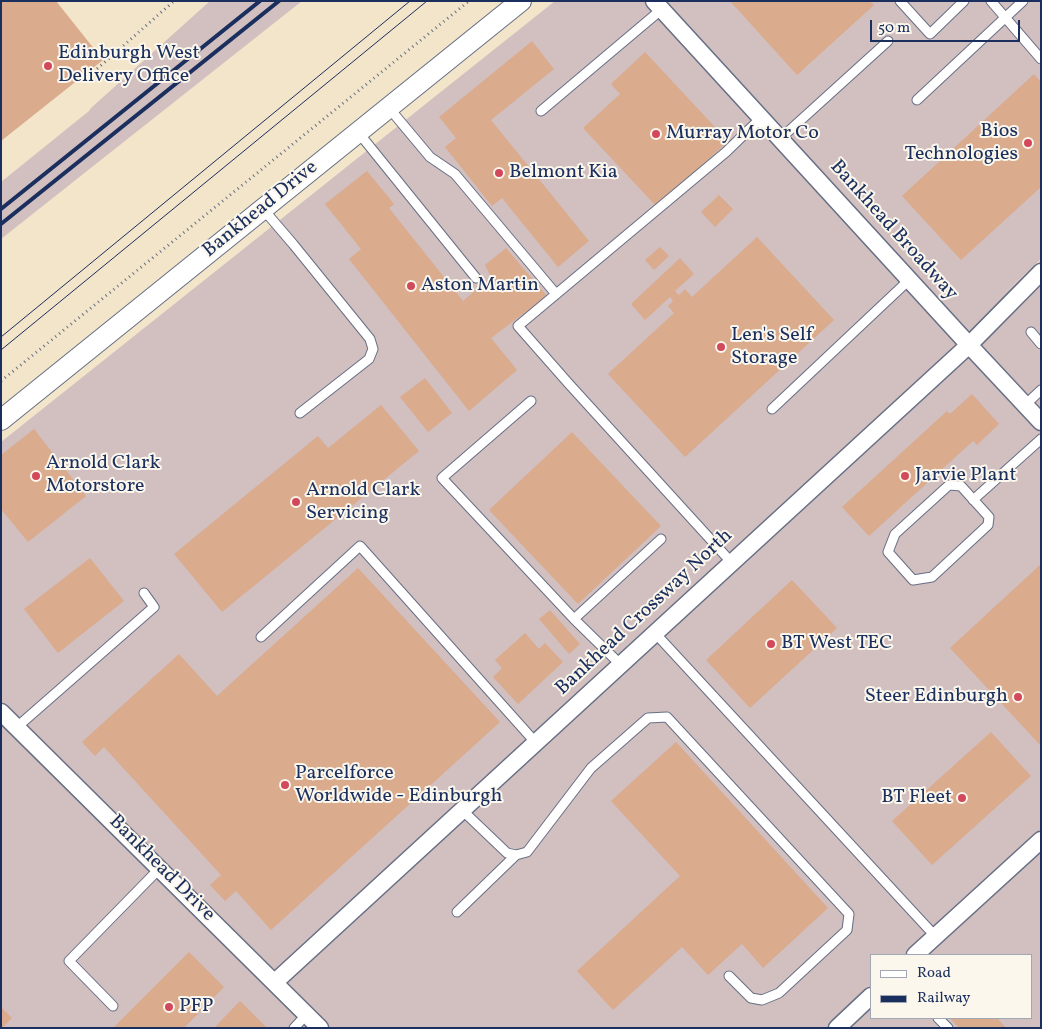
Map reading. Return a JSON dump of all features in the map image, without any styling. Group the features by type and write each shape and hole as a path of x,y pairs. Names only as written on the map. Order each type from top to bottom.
{"street":[{"name":"Bankhead Drive","path":"1,420 521,1"},
{"name":"Bankhead Broadway","path":"658,5 1041,422"},
{"name":"Bankhead Crossway North","path":"275,982 969,345 1041,272"},
{"name":"Bankhead Drive","path":"1,712 320,1028"},
{"path":"917,954 1041,840"},
{"path":"836,1028 870,997"}],"lane":[{"path":"900,1 930,34 964,1"},
{"path":"991,1 1041,59"},
{"path":"917,100 1023,1"},
{"path":"541,111 658,5"},
{"path":"780,139 888,41"},
{"path":"389,108 430,157 455,174 556,294"},
{"path":"732,563 518,326 726,152 761,118"},
{"path":"358,132 476,278"},
{"path":"264,209 370,340 373,349 369,360 300,412"},
{"path":"772,409 909,280"},
{"path":"1031,332 1041,344"},
{"path":"1025,405 1041,390"},
{"path":"530,401 442,478 574,619 621,665"},
{"path":"973,500 1041,439"},
{"path":"949,485 961,486 973,500 989,517 988,525 932,577 913,580 888,552 895,534 949,485"},
{"path":"574,619 660,539"},
{"path":"262,637 360,546 536,743"},
{"path":"17,727 154,607 144,593"},
{"path":"655,633 936,937"},
{"path":"462,810 507,853 516,855 527,852 591,768 648,718 667,717 849,914 847,930 780,993 762,1000 751,998 729,976"},
{"path":"457,912 516,855"},
{"path":"113,1006 69,960 160,868"},
{"path":"294,1028 307,1014"},
{"path":"939,1019 948,1028"}],"path":[{"path":"86,73 89,76 174,1"},
{"path":"1,381 469,1"}],"shaded area":[{"path":"210,1 302,1 1,239 1,182 89,111"},
{"path":"555,1 1041,1 1041,259 994,303 1041,260 1041,1028 1,1028 1,442"}],"building":[{"name":"Edinburgh West Delivery Office","path":"1,1 56,1 103,60 1,141"},
{"path":"730,1 870,1 874,5 797,75"},
{"name":"Belmont Kia","path":"532,41 554,69 491,120 589,241 558,267 502,198 492,206 445,147 456,138 439,117"},
{"name":"Murray Motor Co","path":"645,52 728,141 657,207 583,128 620,94 611,84"},
{"path":"1034,74 1041,82 1041,187 961,260 902,196"},
{"name":"Aston Martin","path":"367,171 394,204 389,208 463,301 491,277 485,265 506,248 547,296 491,338 517,370 469,411 349,259 361,249 325,204"},
{"path":"719,195 733,209 715,227 701,212"},
{"name":"Len's Self Storage","path":"757,237 834,320 685,457 608,374 674,313 668,306 673,301 670,297 645,320 631,304 680,258 694,274 675,291 679,295 685,289 692,297"},
{"path":"660,247 669,256 654,270 645,260"},
{"path":"425,378 452,413 428,432 400,397"},
{"name":"Jarvie Plant","path":"972,394 999,424 977,445 973,441 869,536 842,507 947,411 950,414"},
{"name":"Arnold Clark Servicing","path":"381,405 419,451 222,612 174,554 318,436 328,448"},
{"name":"Arnold Clark Motorstore","path":"34,429 86,496 28,542 1,509 1,455"},
{"path":"572,432 661,526 578,604 489,510"},
{"path":"90,558 124,601 58,653 24,609"},
{"name":"Steer Edinburgh","path":"1041,564 1041,746 950,648"},
{"name":"Parcelforce Worldwide - Edinburgh","path":"358,568 500,722 271,930 236,891 225,901 210,885 221,875 104,747 95,756 82,742 179,654 217,696"},
{"name":"BT West TEC","path":"792,580 837,628 750,708 706,660"},
{"path":"550,610 580,644 569,654 539,619"},
{"path":"525,633 539,649 545,643 563,662 518,704 493,677 502,668 495,660"},
{"name":"BT Fleet","path":"991,732 1031,776 932,865 892,821"},
{"path":"676,742 828,908 763,968 742,944 708,975 682,947 613,1010 577,971 680,876 611,801"},
{"name":"PFP","path":"189,952 224,987 184,1028 113,1028"},
{"path":"240,1001 267,1028 214,1028"},
{"path":"1,1007 12,1018 2,1028 1,1028"},
{"path":"951,1019 998,1019 1006,1028 959,1028"}],"tram line":[{"path":"1,337 410,1"},
{"path":"1,350 427,1"}],"railway":[{"path":"1,209 260,1"},
{"path":"1,224 279,1"}],"place":[{"name":"Edinburgh West Delivery Office","path":"48,66"},
{"name":"Murray Motor Co","path":"656,134"},
{"name":"Bios Technologies","path":"1028,143"},
{"name":"Belmont Kia","path":"499,173"},
{"name":"Aston Martin","path":"411,286"},
{"name":"Len's Self Storage","path":"721,347"},
{"name":"Arnold Clark Motorstore","path":"36,476"},
{"name":"Jarvie Plant","path":"905,476"},
{"name":"Arnold Clark Servicing","path":"296,502"},
{"name":"BT West TEC","path":"771,644"},
{"name":"Steer Edinburgh","path":"1018,697"},
{"name":"Parcelforce Worldwide - Edinburgh","path":"285,785"},
{"name":"BT Fleet","path":"962,798"},
{"name":"PFP","path":"169,1007"}]}
